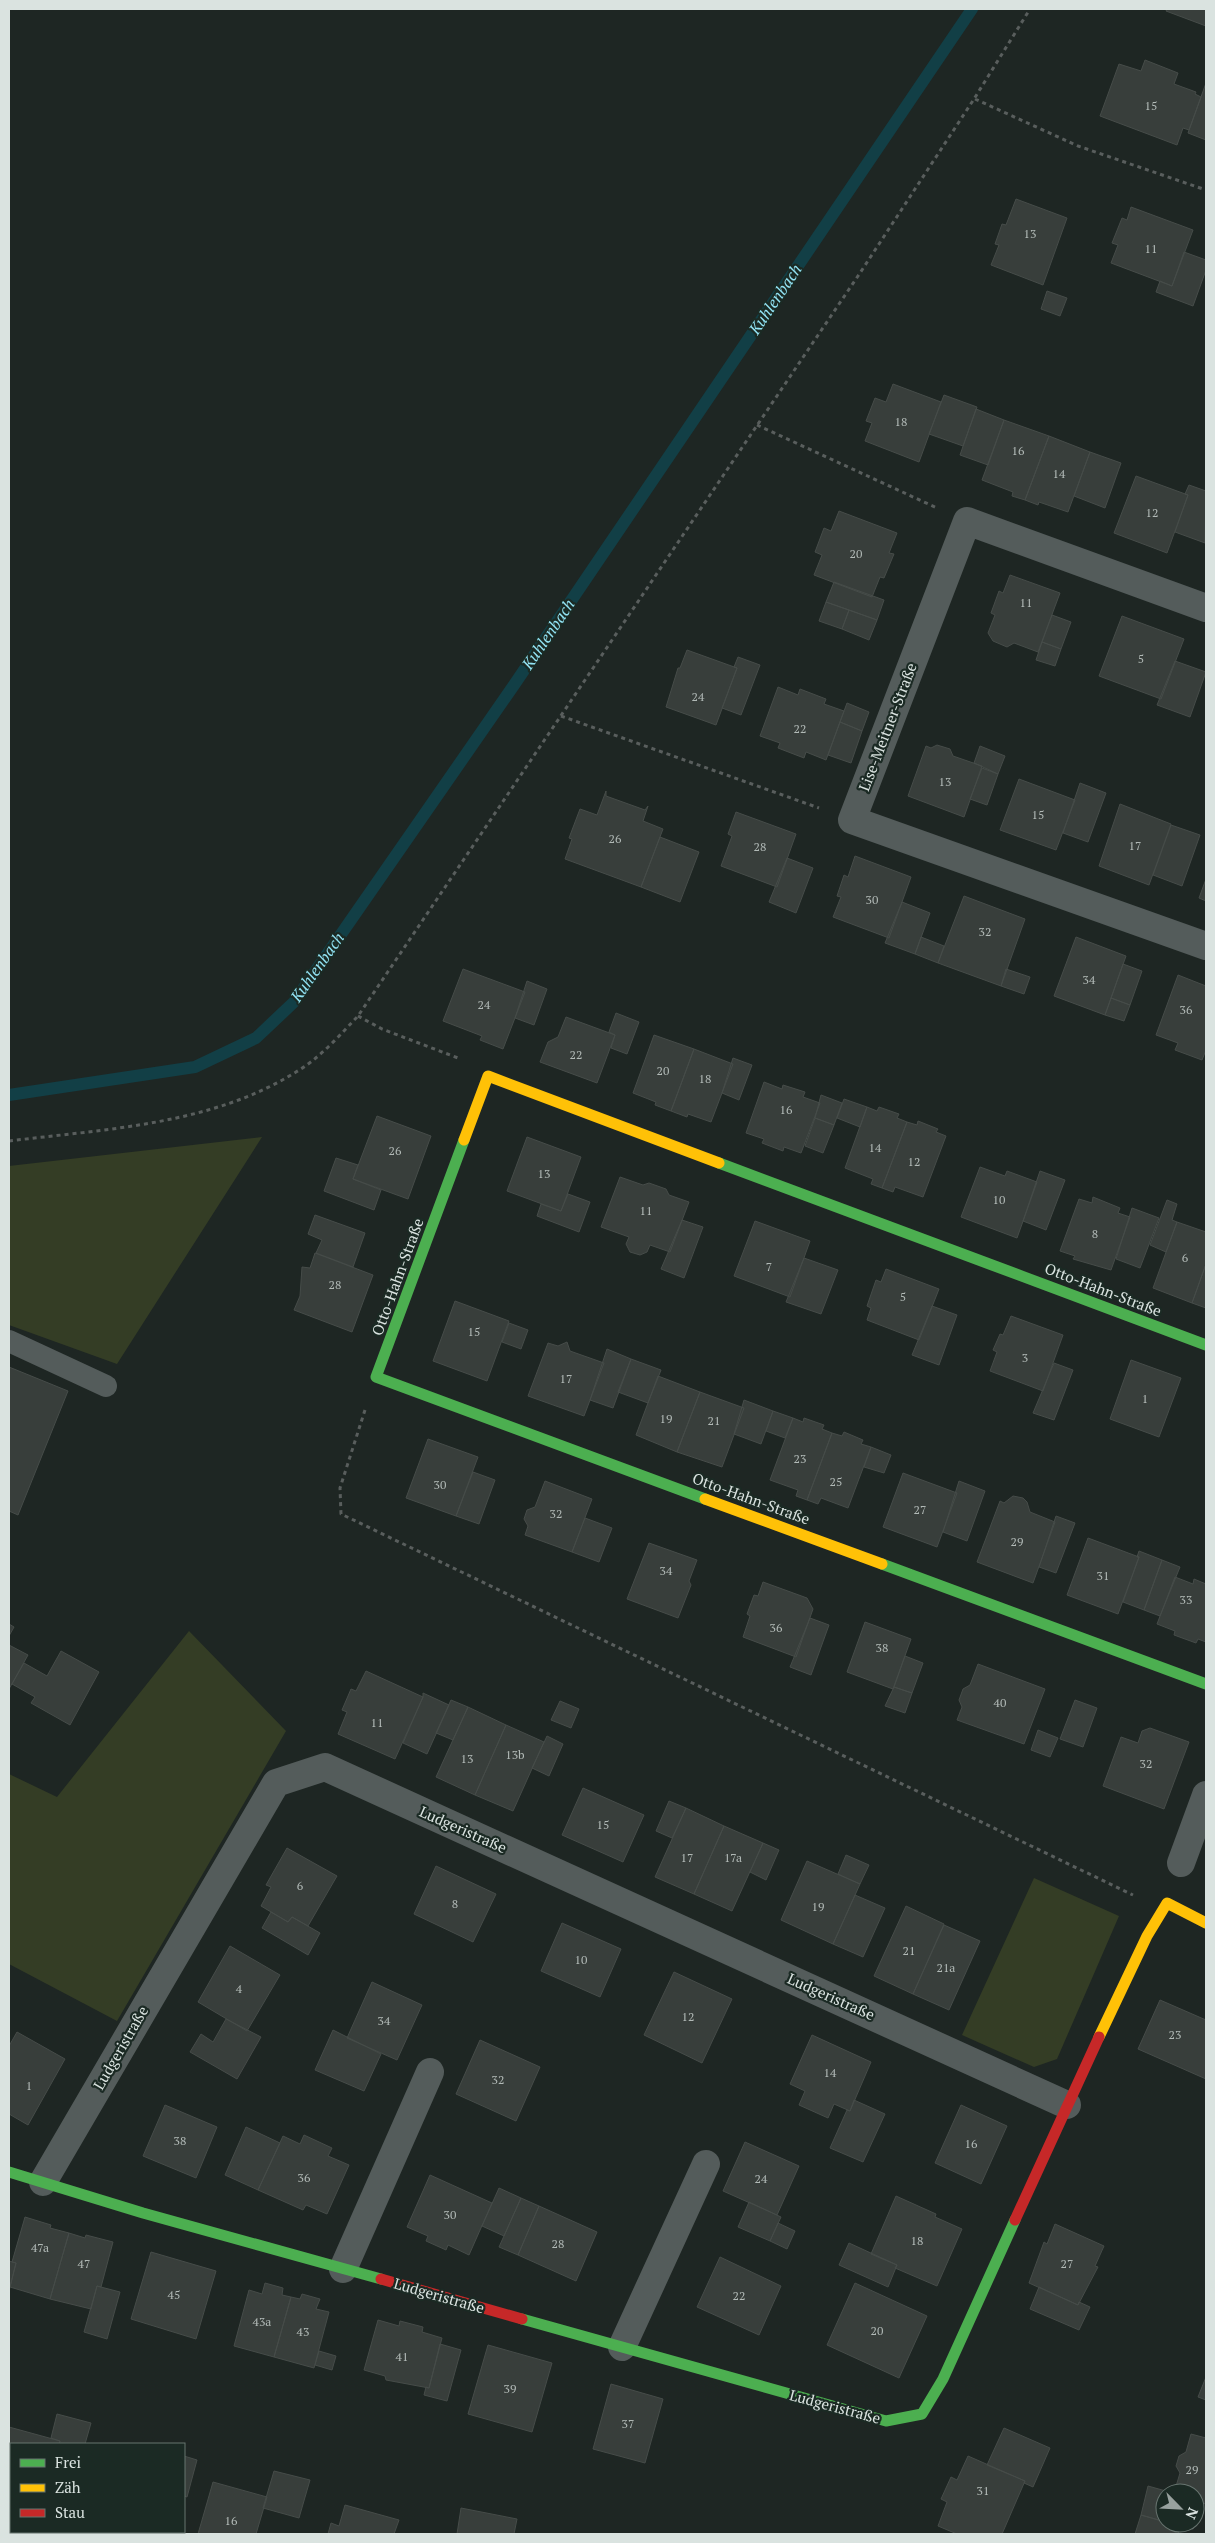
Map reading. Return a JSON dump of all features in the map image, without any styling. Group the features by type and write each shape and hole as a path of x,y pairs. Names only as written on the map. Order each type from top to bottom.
{"street":[{"path":"967,521 1206,608"},
{"name":"Lise-Meitner-Straße","path":"852,820 967,521"},
{"path":"852,820 1206,946"},
{"name":"Otto-Hahn-Straße","path":"1206,1345 488,1076 376,1377 1206,1684"},
{"name":"Ludgeristraße","path":"43,2182 276,1783 325,1767 1067,2105"},
{"path":"1181,1863 1206,1795"},
{"path":"1167,1903 1206,1923"},
{"name":"Ludgeristraße","path":"9,2172 143,2213 886,2422 922,2414 943,2379 1067,2105 1147,1936 1167,1903"},
{"path":"343,2269 430,2072"},
{"path":"622,2347 706,2164"}],"lane":[{"path":"9,1341 106,1386"}],"path":[{"path":"9,1141 197,1114 243,1100 297,1072 332,1043 358,1016 974,99 1030,9"},
{"path":"974,99 1078,146 1206,190"},
{"path":"756,425 967,521"},
{"path":"561,716 852,820"},
{"path":"358,1016 382,1029 471,1063 488,1076"},
{"path":"376,1377 340,1488 341,1514 1148,1903 1167,1903"}],"green space":[{"path":"262,1137 117,1364 9,1325 9,1166"},
{"path":"189,1631 286,1731 117,2021 9,1964 9,1774 57,1797"},
{"path":"1034,1878 1119,1916 1057,2059 1034,2067 962,2035"}],"building":[{"path":"1167,9 1206,9 1206,26 1166,11"},
{"path":"1145,60 1178,73 1174,84 1196,92 1195,94 1201,97 1189,130 1183,128 1177,145 1100,116 1119,64 1141,71"},
{"path":"1206,83 1206,140 1188,133"},
{"path":"1016,199 1067,218 1043,285 991,265 999,245 995,244 1002,224 1006,225"},
{"path":"1131,207 1193,230 1172,286 1111,263 1118,245 1112,243 1122,218 1127,220"},
{"path":"1184,252 1206,260 1206,270 1193,306 1156,292 1160,281 1172,286"},
{"path":"1047,291 1067,298 1060,316 1041,309"},
{"path":"893,384 941,402 919,462 865,441 872,423 866,421 875,398 886,402"},
{"path":"944,395 977,407 963,446 929,434"},
{"path":"976,409 1004,420 988,465 960,455"},
{"path":"1004,420 1049,436 1025,500 1012,496 1013,492 982,480"},
{"path":"1049,436 1090,452 1068,512 1039,502 1038,505 1025,500"},
{"path":"1090,452 1121,463 1105,508 1074,496"},
{"path":"1136,476 1188,495 1167,553 1114,533"},
{"path":"1189,485 1206,491 1205,543 1175,532 1188,495 1185,494"},
{"path":"839,511 897,533 889,553 894,554 884,578 880,577 872,597 814,575 822,555 815,552 824,528 831,531"},
{"path":"1010,575 1060,593 1038,652 1014,643 1007,647 993,641 988,633 995,615 991,613 999,591 1003,593"},
{"path":"834,582 884,600 877,620 826,602"},
{"path":"826,602 849,610 842,629 819,621"},
{"path":"849,610 877,620 869,640 842,629"},
{"path":"1052,615 1071,622 1061,649 1042,642"},
{"path":"1122,616 1184,639 1161,699 1099,676"},
{"path":"1042,642 1061,649 1055,666 1036,660"},
{"path":"687,650 737,668 716,725 666,707 678,668 680,668"},
{"path":"738,657 760,665 741,715 722,708 737,668 734,667"},
{"path":"1175,661 1206,672 1190,717 1157,705"},
{"path":"778,687 798,695 800,689 826,699 824,704 844,711 826,760 806,752 804,758 778,748 780,743 760,736"},
{"path":"847,703 869,712 862,731 840,722"},
{"path":"840,722 862,731 851,763 828,755"},
{"path":"937,745 950,749 953,756 982,766 964,817 908,796 926,746 931,748"},
{"path":"980,746 1005,756 998,774 974,763"},
{"path":"982,768 998,774 987,805 970,799"},
{"path":"1019,779 1075,800 1056,850 1000,830"},
{"path":"1080,783 1106,793 1088,842 1063,833"},
{"path":"606,791 606,796 645,810 648,806 643,821 663,829 641,887 565,859 572,839 569,838 580,809 597,815"},
{"path":"1120,804 1171,824 1149,885 1099,866"},
{"path":"736,812 796,834 777,887 721,866 732,836 728,834"},
{"path":"1171,825 1200,835 1182,886 1153,875"},
{"path":"660,837 699,852 680,902 641,887"},
{"path":"855,856 911,877 889,938 833,917 841,897 837,896 844,875 848,877"},
{"path":"787,858 813,868 796,913 769,902"},
{"path":"1206,879 1206,901 1199,898"},
{"path":"964,896 1025,919 1001,986 938,963"},
{"path":"902,902 930,913 915,954 885,943"},
{"path":"921,937 944,946 938,963 915,954"},
{"path":"1076,937 1126,956 1105,1015 1054,996"},
{"path":"1123,964 1142,971 1130,1005 1111,998"},
{"path":"463,969 525,992 503,1049 480,1040 482,1036 443,1021"},
{"path":"1006,969 1030,977 1024,994 1001,986"},
{"path":"1178,975 1206,986 1206,1050 1202,1060 1175,1050 1178,1043 1156,1035"},
{"path":"527,981 547,989 534,1025 515,1018"},
{"path":"1111,998 1130,1005 1124,1021 1105,1015"},
{"path":"616,1013 639,1022 627,1054 611,1048 615,1035 609,1032"},
{"path":"566,1017 615,1035 597,1083 540,1062 548,1042 558,1037"},
{"path":"654,1035 694,1049 671,1111 655,1105 656,1102 633,1093"},
{"path":"694,1049 733,1064 711,1122 688,1114 687,1117 671,1111"},
{"path":"733,1058 752,1065 739,1100 722,1093"},
{"path":"764,1082 782,1089 783,1085 805,1092 803,1097 820,1103 801,1153 784,1147 783,1151 762,1143 764,1139 746,1133"},
{"path":"821,1095 842,1103 834,1125 815,1118"},
{"path":"844,1099 867,1107 860,1127 837,1118"},
{"path":"867,1107 877,1111 879,1107 899,1114 897,1118 907,1122 882,1188 871,1184 873,1179 845,1168"},
{"path":"377,1116 431,1136 408,1199 353,1179"},
{"path":"815,1118 834,1125 823,1153 805,1146"},
{"path":"918,1121 938,1129 936,1132 946,1136 923,1197 895,1187 893,1192 882,1188 907,1122 917,1125"},
{"path":"527,1137 581,1157 561,1211 507,1191"},
{"path":"336,1158 358,1165 353,1179 381,1190 374,1210 324,1191"},
{"path":"980,1167 1005,1176 1007,1171 1037,1182 1017,1238 961,1217"},
{"path":"1040,1171 1065,1180 1046,1230 1023,1221"},
{"path":"620,1177 643,1185 649,1183 666,1189 669,1195 689,1202 670,1252 650,1245 647,1252 640,1255 630,1252 626,1244 629,1237 601,1227"},
{"path":"568,1194 590,1202 579,1232 537,1216 541,1204 561,1211"},
{"path":"1093,1197 1120,1208 1118,1213 1130,1217 1111,1270 1073,1259 1075,1256 1060,1251 1079,1199 1092,1203"},
{"path":"1167,1200 1177,1204 1172,1220 1177,1222 1166,1252 1150,1245"},
{"path":"1132,1208 1159,1218 1140,1268 1116,1259"},
{"path":"315,1215 365,1233 353,1267 316,1253 322,1240 308,1234"},
{"path":"682,1220 703,1227 684,1278 661,1269"},
{"path":"755,1221 810,1241 790,1297 734,1276"},
{"path":"1177,1222 1206,1232 1206,1264 1192,1303 1153,1288"},
{"path":"315,1253 373,1275 352,1332 294,1310 300,1296 302,1267 310,1268"},
{"path":"804,1258 838,1270 821,1314 786,1302"},
{"path":"1206,1264 1206,1308 1192,1303"},
{"path":"886,1269 939,1289 919,1340 867,1320 871,1308 867,1306 876,1280 881,1282"},
{"path":"455,1301 509,1321 487,1381 433,1361"},
{"path":"932,1306 957,1315 939,1365 912,1355"},
{"path":"1011,1316 1063,1335 1043,1391 990,1371 997,1352 993,1350 1000,1334 1003,1335"},
{"path":"509,1323 528,1330 521,1349 502,1342"},
{"path":"567,1342 570,1351 604,1363 584,1416 528,1396 548,1343 558,1346"},
{"path":"607,1349 631,1359 613,1408 590,1400"},
{"path":"631,1359 661,1370 648,1403 618,1392"},
{"path":"1131,1360 1181,1378 1159,1437 1110,1419"},
{"path":"1054,1363 1073,1370 1054,1420 1033,1413"},
{"path":"9,1367 68,1391 18,1515 9,1511"},
{"path":"658,1376 700,1392 677,1452 636,1435"},
{"path":"700,1392 744,1408 722,1467 677,1452"},
{"path":"744,1400 773,1411 761,1444 734,1434"},
{"path":"773,1411 793,1418 785,1438 766,1431"},
{"path":"793,1418 803,1422 804,1418 824,1425 822,1429 832,1433 807,1500 796,1496 798,1490 770,1480"},
{"path":"844,1432 863,1440 861,1444 871,1447 848,1508 821,1498 818,1504 807,1500 832,1433 842,1436"},
{"path":"428,1439 478,1457 456,1516 406,1498"},
{"path":"871,1447 891,1455 884,1473 864,1467"},
{"path":"473,1472 495,1480 479,1524 456,1516"},
{"path":"903,1473 957,1493 937,1547 883,1527"},
{"path":"545,1481 592,1499 572,1552 525,1535 528,1526 524,1519 527,1510 535,1507"},
{"path":"959,1481 985,1491 967,1541 943,1532"},
{"path":"1013,1496 1023,1498 1027,1502 1030,1512 1055,1522 1033,1583 977,1562 1000,1501 1004,1503"},
{"path":"1056,1516 1075,1523 1056,1573 1039,1567"},
{"path":"585,1518 612,1528 599,1562 572,1552"},
{"path":"1088,1538 1139,1557 1118,1614 1067,1595"},
{"path":"649,1543 697,1560 689,1581 691,1585 678,1618 627,1599"},
{"path":"1139,1551 1162,1560 1144,1610 1123,1602 1139,1557 1137,1557"},
{"path":"1162,1560 1180,1567 1160,1616 1144,1610"},
{"path":"1175,1577 1193,1584 1194,1579 1206,1584 1206,1642 1198,1639 1196,1643 1174,1635 1175,1631 1157,1624"},
{"path":"763,1582 807,1598 813,1609 796,1657 743,1637 750,1616 747,1614 754,1595 758,1596"},
{"path":"810,1618 829,1625 811,1675 790,1667"},
{"path":"865,1622 911,1639 893,1689 847,1672"},
{"path":"9,1624 14,1627 9,1636"},
{"path":"9,1645 28,1655 9,1689"},
{"path":"61,1651 99,1672 70,1725 31,1703 35,1697 12,1684 24,1663 47,1676"},
{"path":"905,1656 923,1663 912,1693 894,1687"},
{"path":"978,1664 1045,1689 1024,1744 957,1720 962,1707 959,1700 963,1689 970,1685"},
{"path":"366,1671 423,1697 395,1759 338,1734 347,1712 342,1710 351,1689 356,1691"},
{"path":"894,1687 912,1693 905,1713 885,1706"},
{"path":"423,1693 449,1705 427,1754 403,1743"},
{"path":"451,1700 468,1707 453,1740 436,1733"},
{"path":"1075,1700 1097,1708 1083,1747 1060,1739"},
{"path":"560,1701 579,1709 571,1728 551,1720"},
{"path":"468,1707 506,1725 475,1795 436,1777"},
{"path":"506,1725 544,1742 513,1811 475,1795"},
{"path":"1150,1728 1189,1742 1164,1809 1103,1786 1121,1737 1138,1743 1142,1731"},
{"path":"1038,1730 1058,1738 1050,1757 1031,1750"},
{"path":"547,1736 563,1744 549,1776 532,1768"},
{"path":"583,1788 644,1815 623,1862 562,1835"},
{"path":"669,1801 686,1808 672,1838 656,1831"},
{"path":"686,1808 724,1826 694,1894 655,1877"},
{"path":"724,1826 763,1843 732,1911 694,1894"},
{"path":"763,1843 779,1850 766,1880 750,1872"},
{"path":"287,1848 337,1876 308,1926 292,1917 288,1922 261,1906 271,1887 266,1885"},
{"path":"846,1855 869,1865 860,1884 838,1874"},
{"path":"807,1861 860,1884 833,1944 781,1920"},
{"path":"436,1866 496,1894 473,1942 414,1914"},
{"path":"855,1895 885,1908 863,1957 833,1944"},
{"path":"906,1906 944,1924 913,1994 874,1976"},
{"path":"271,1912 288,1922 292,1917 320,1933 308,1955 262,1928"},
{"path":"562,1923 621,1949 600,1997 541,1971"},
{"path":"944,1925 980,1941 949,2010 913,1994"},
{"path":"230,1946 280,1975 247,2031 198,2002"},
{"path":"674,1972 732,1999 702,2063 644,2035"},
{"path":"372,1982 422,2005 397,2060 347,2038"},
{"path":"1160,2000 1206,2020 1206,2079 1138,2049"},
{"path":"226,2019 261,2037 237,2079 190,2052 201,2034 213,2042"},
{"path":"333,2030 381,2054 364,2091 315,2070"},
{"path":"17,2032 65,2059 28,2125 9,2114 9,2046"},
{"path":"812,2035 871,2062 850,2111 834,2104 828,2118 799,2105 805,2091 790,2084"},
{"path":"480,2040 540,2067 516,2121 456,2094"},
{"path":"854,2100 885,2114 863,2162 830,2148 847,2110 850,2111"},
{"path":"165,2105 217,2127 196,2178 143,2156"},
{"path":"961,2105 1007,2126 981,2184 935,2163"},
{"path":"246,2127 280,2143 258,2190 225,2175"},
{"path":"304,2135 332,2148 328,2156 349,2165 327,2214 306,2205 303,2210 258,2190 283,2136 300,2144"},
{"path":"745,2142 799,2166 777,2215 723,2191"},
{"path":"430,2175 492,2203 469,2255 448,2245 446,2250 426,2241 428,2236 407,2227"},
{"path":"499,2188 521,2198 504,2236 482,2226"},
{"path":"896,2196 936,2214 935,2217 962,2229 937,2286 895,2268 897,2265 871,2254"},
{"path":"521,2198 539,2206 518,2255 499,2247"},
{"path":"749,2202 781,2217 770,2241 738,2227"},
{"path":"539,2206 597,2232 576,2281 518,2255"},
{"path":"25,2217 51,2225 50,2228 69,2233 50,2299 10,2287 16,2263 12,2262"},
{"path":"778,2223 795,2231 787,2249 770,2241"},
{"path":"1055,2224 1104,2246 1095,2266 1098,2267 1078,2305 1029,2283 1044,2242 1047,2244"},
{"path":"69,2233 85,2238 86,2235 113,2242 101,2287 97,2286 91,2309 50,2299"},
{"path":"849,2243 897,2265 888,2287 839,2265"},
{"path":"151,2252 216,2271 196,2339 131,2319"},
{"path":"720,2257 781,2286 759,2335 697,2307"},
{"path":"9,2261 16,2263 9,2291"},
{"path":"265,2283 283,2288 282,2295 291,2297 274,2357 234,2346 249,2290 262,2294"},
{"path":"855,2283 927,2316 899,2378 827,2345"},
{"path":"97,2286 120,2292 107,2339 84,2332"},
{"path":"1039,2287 1078,2305 1079,2302 1090,2307 1079,2330 1030,2309"},
{"path":"302,2294 320,2299 316,2309 329,2312 314,2368 274,2357 291,2297 300,2299"},
{"path":"378,2320 399,2326 400,2321 423,2327 422,2332 442,2338 429,2388 386,2380 385,2376 364,2370"},
{"path":"440,2344 461,2350 447,2401 424,2395 426,2387 429,2388"},
{"path":"488,2345 552,2363 532,2432 468,2414"},
{"path":"319,2351 336,2356 332,2370 315,2365"},
{"path":"1206,2377 1206,2400 1198,2397"},
{"path":"611,2384 663,2399 645,2463 593,2449"},
{"path":"57,2414 91,2423 85,2443 59,2443 60,2441 51,2438"},
{"path":"9,2427 60,2441 59,2443 10,2443 9,2493"},
{"path":"1004,2428 1050,2448 1033,2487 1024,2483 1025,2481 987,2465"},
{"path":"1191,2434 1206,2438 1206,2504 1205,2483 1177,2483 1180,2473 1176,2466 1179,2456 1186,2452"},
{"path":"185,2456 197,2460 187,2497 185,2496"},
{"path":"968,2456 1025,2481 1002,2534 957,2534 938,2526 947,2502 941,2499 951,2477 957,2480"},
{"path":"274,2471 310,2480 299,2518 263,2508"},
{"path":"213,2482 267,2497 256,2534 198,2534"},
{"path":"1148,2486 1155,2488 1155,2519 1141,2515"},
{"path":"345,2505 399,2520 394,2534 328,2534 331,2523 339,2526"},
{"path":"461,2508 517,2519 514,2534 457,2534"},
{"path":"1141,2515 1155,2519 1155,2533 1178,2533 1178,2534 1135,2534"}],"waterway":[{"name":"Kuhlenbach","path":"9,1095 195,1067 256,1038 294,1002 514,685 972,9"}],"traffic: fast":[{"path":"464,1140 376,1377 705,1499"},
{"path":"719,1163 1206,1345"},
{"path":"882,1564 1206,1684"},
{"path":"9,2172 143,2213 381,2279"},
{"path":"522,2319 886,2421 922,2414 943,2379 1015,2220"}],"traffic: slow":[{"path":"464,1140 488,1076 719,1163"},
{"path":"705,1499 882,1564"},
{"path":"1099,2037 1147,1936 1167,1903 1206,1923"}],"traffic: jam":[{"path":"1015,2220 1099,2037"},
{"path":"381,2279 522,2319"}]}
